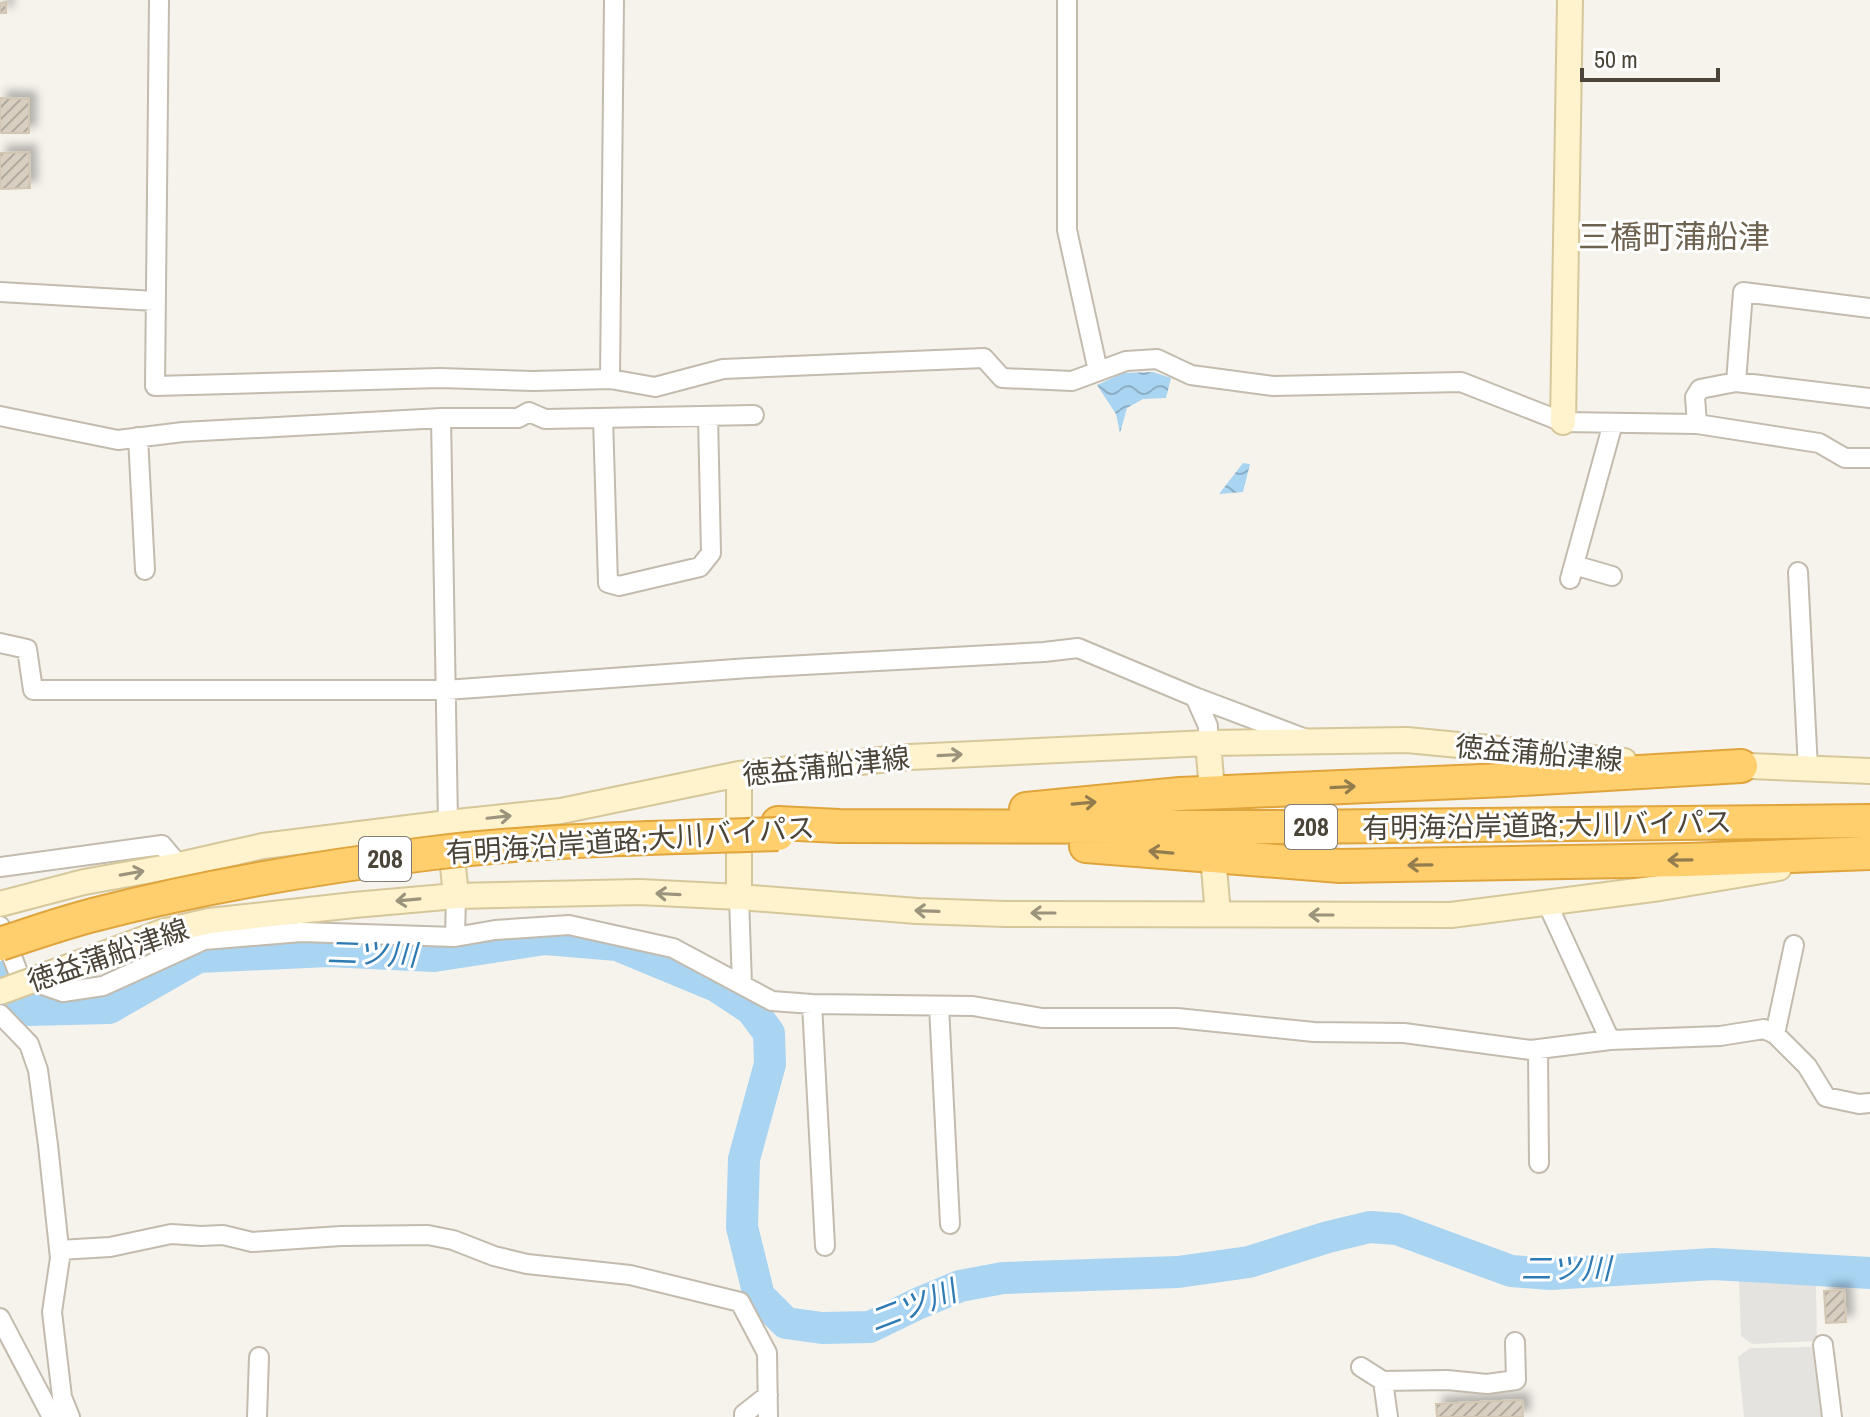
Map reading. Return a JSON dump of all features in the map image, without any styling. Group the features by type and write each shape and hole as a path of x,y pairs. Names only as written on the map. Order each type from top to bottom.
{"highway":[{"path":"839,826 1180,794 1741,766"},
{"name":"有明海沿岸道路;大川バイパス","path":"0,932 147,891 308,859 435,843 621,829 1870,821"},
{"path":"839,826 1340,866 1688,860 1870,853"},
{"name":"有明海沿岸道路;大川バイパス","path":"0,944 120,909 311,869 522,845 778,828"}],"main road":[{"path":"1563,422 1570,0"},
{"name":"徳益蒲船津線","path":"0,904 55,889 263,846 561,811 739,774 910,757 1208,743 1407,740 1615,761 1870,771"},
{"path":"1208,743 1211,778"},
{"path":"739,774 739,897"},
{"path":"448,823 456,896"},
{"name":"徳益蒲船津線","path":"0,992 162,932 209,921 456,896 640,892 1005,914 1451,915 1660,888 1870,853"},
{"path":"1214,868 1218,914"}],"street":[{"path":"159,0 155,386 440,378 533,381 610,379 655,387 723,369 984,358 1002,378 1072,381 1126,361 1157,359 1191,375 1273,386 1461,382 1563,422 1697,424 1819,443 1845,458 1870,458"},
{"path":"610,379 614,0"},
{"path":"1067,0 1067,230 1098,371"},
{"path":"0,292 155,301"},
{"path":"1736,382 1743,292 1870,308"},
{"path":"1697,424 1695,397 1700,389 1736,382 1870,398"},
{"path":"0,416 118,440 183,432 441,418 518,418 529,412 545,419 754,415"},
{"path":"603,418 608,583 619,586 700,567 711,553 708,416"},
{"path":"441,418 448,823"},
{"path":"1612,576 1572,572 1613,423"},
{"path":"138,437 145,570"},
{"path":"1798,572 1808,769"},
{"path":"0,643 27,649 33,690 446,690 1078,648 1313,742"},
{"path":"1195,697 1208,726 1208,743"},
{"path":"0,867 162,845 179,865"},
{"path":"455,937 456,896"},
{"path":"739,897 742,985"},
{"path":"1547,903 1610,1040"},
{"path":"0,926 20,977 63,992 103,986 204,940 301,932 455,937 495,930 569,925 673,948 772,1001 973,1006 1042,1018 1177,1018 1314,1032 1404,1033 1531,1050 1610,1040 1720,1036 1764,1029 1775,1034 1807,1066 1826,1097 1859,1104 1870,1103"},
{"path":"1775,1034 1794,945"},
{"path":"812,1004 825,1246"},
{"path":"939,1006 950,1224"},
{"path":"4,1024 29,1044 38,1070 60,1258 52,1312 62,1397 70,1417"},
{"path":"1538,1049 1539,1163"},
{"path":"59,1250 110,1247 171,1234 223,1235 252,1242 341,1236 428,1235 527,1264 630,1275 740,1302 767,1353 768,1417"},
{"path":"0,1318 52,1417"},
{"path":"1361,1367 1383,1381 1447,1380 1487,1384 1516,1380 1515,1342"},
{"path":"1823,1345 1832,1417"},
{"path":"257,1417 259,1357"},
{"path":"1383,1381 1388,1417"},
{"path":"744,1417 768,1395"}],"shaded area":[{"path":"1739,1280 1816,1283 1817,1341 1752,1344 1741,1336"},
{"path":"1812,1347 1821,1417 1744,1417 1738,1357 1750,1348"}],"water":[{"path":"1153,372 1171,378 1166,398 1143,399 1127,408 1120,433 1116,414 1097,385 1123,373"},
{"path":"1243,463 1250,464 1243,492 1219,494"}],"building":[{"path":"6,2 6,13 0,13 0,3"},
{"path":"0,98 29,99 29,133 0,133"},
{"path":"29,152 30,188 0,189 0,153"},
{"path":"1844,1290 1846,1322 1826,1323 1824,1291"},
{"path":"1522,1400 1523,1417 1437,1417 1436,1404"}],"waterway":[{"name":"二ツ川","path":"0,977 29,1010 109,1008 198,957 328,951 434,956 545,939 617,945 716,986 751,1009 769,1033 770,1064 744,1159 742,1227 759,1296 786,1323 822,1328 870,1327 960,1286 1003,1278 1178,1272 1249,1262 1370,1227 1397,1229 1511,1271 1550,1274 1713,1264 1870,1273"}],"district":[{"name":"三橋町蒲船津","path":"1674,237"}]}
